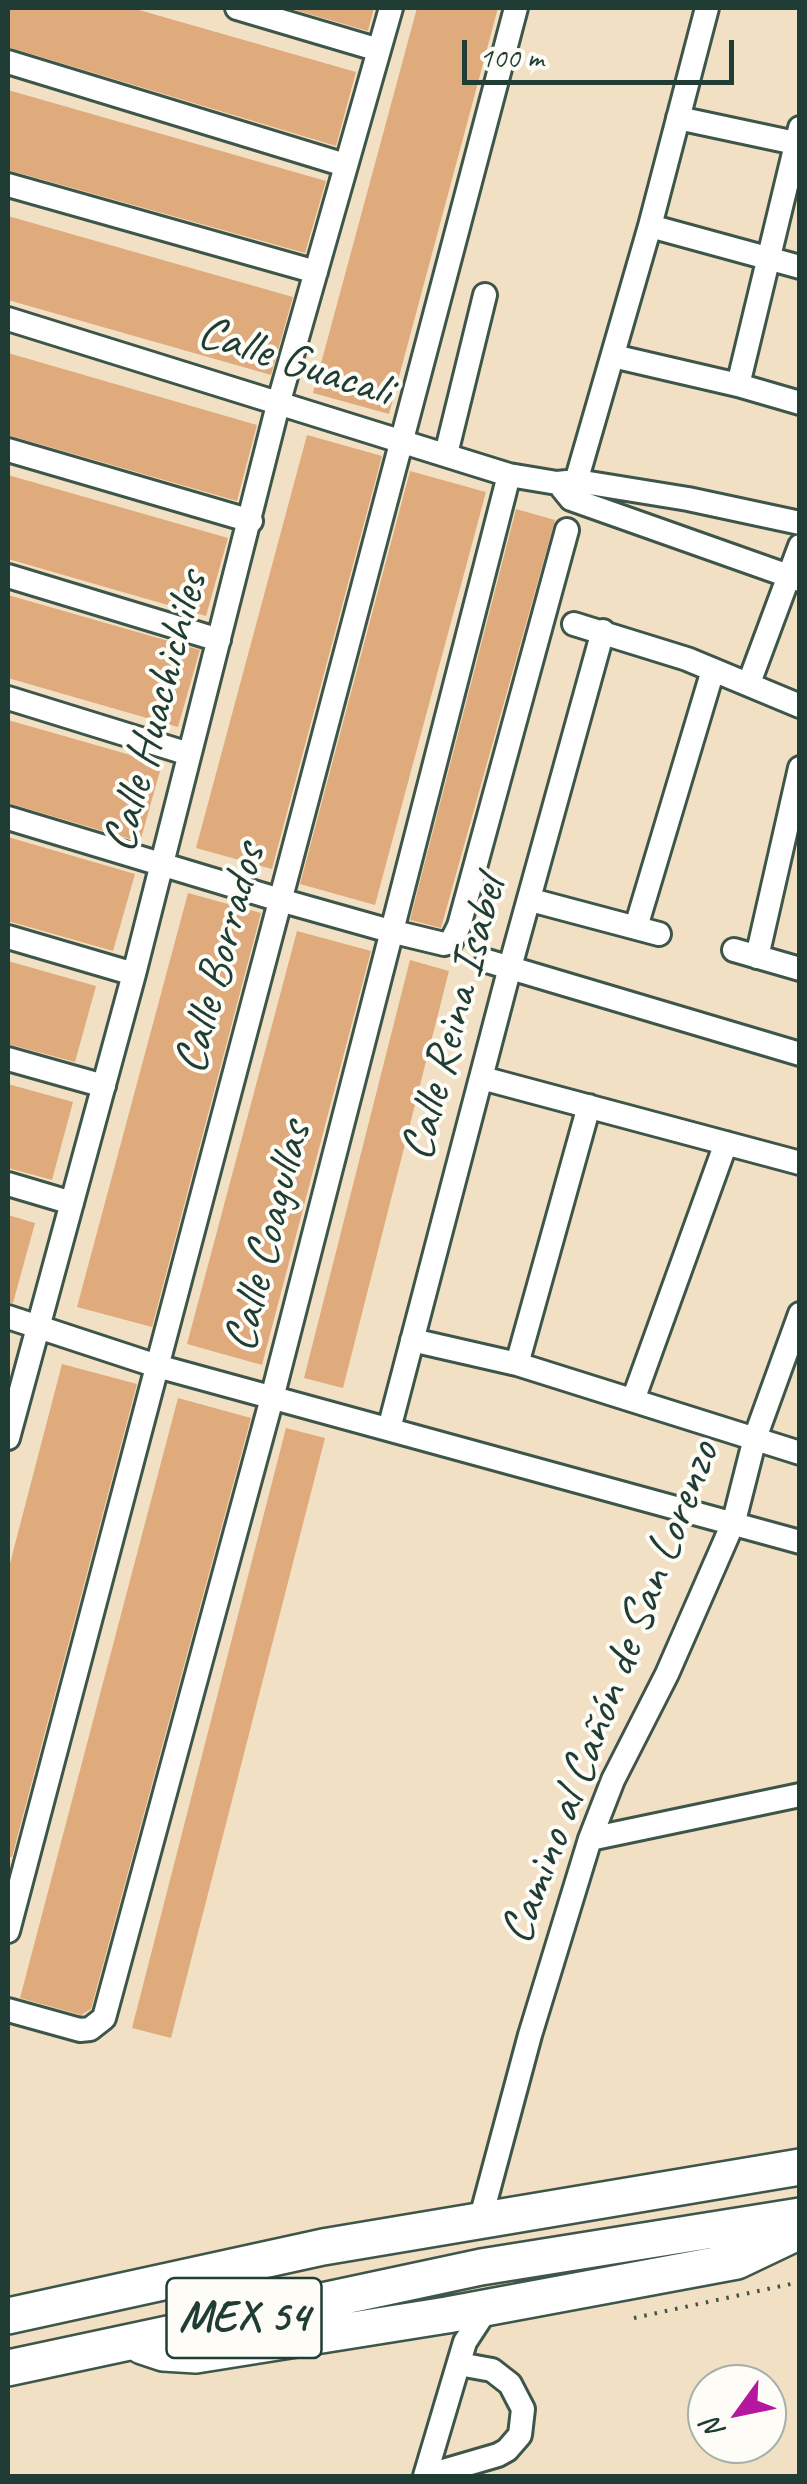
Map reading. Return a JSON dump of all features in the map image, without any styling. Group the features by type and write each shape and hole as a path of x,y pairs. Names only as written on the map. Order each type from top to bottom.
{"highway":[{"name":"MEX 54","path":"8,2316 323,2247 800,2167"},
{"name":"MEX 54","path":"8,2368 481,2267 800,2216"},
{"path":"134,2341 163,2353 196,2355 457,2340 488,2307 736,2261 800,2231"}],"street":[{"path":"237,8 379,50"},
{"name":"Calle Huachichiles","path":"8,1438 134,974 279,402 390,8"},
{"name":"Calle Borrados","path":"8,1932 516,8"},
{"path":"568,488 650,226 707,8"},
{"path":"8,62 345,164"},
{"path":"678,118 798,138 738,385"},
{"path":"8,184 316,272"},
{"path":"650,226 800,267"},
{"path":"446,454 485,295"},
{"name":"Calle Guacali","path":"8,319 509,475 568,488 634,492 740,508 800,522"},
{"path":"612,356 800,403"},
{"path":"8,450 251,521"},
{"name":"Calle Coagullas","path":"8,2010 80,2030 90,2029 104,2018 272,1398 509,475"},
{"name":"Calle Guacali","path":"568,488 626,518 794,578"},
{"path":"626,518 634,492"},
{"path":"8,818 390,931 451,942 567,530"},
{"path":"749,684 794,578 800,546"},
{"path":"8,576 218,640"},
{"path":"574,624 713,670 800,706"},
{"name":"Calle Reina Isabel","path":"389,1429 603,631"},
{"path":"636,927 713,670"},
{"path":"8,698 189,754"},
{"path":"757,957 800,768"},
{"path":"531,900 660,934"},
{"path":"8,936 134,974"},
{"path":"734,950 800,969"},
{"path":"487,961 800,1054"},
{"path":"8,1059 104,1086"},
{"path":"482,1078 800,1164"},
{"path":"517,1364 589,1106"},
{"path":"632,1400 726,1143"},
{"path":"8,1184 72,1203"},
{"name":"Camino al Cañón de San Lorenzo","path":"480,2221 530,2035 590,1839 734,1522 755,1438 800,1314"},
{"path":"8,1317 157,1366 800,1542"},
{"path":"412,1340 517,1364 800,1454"},
{"path":"590,1839 800,1795"},
{"path":"457,2340 510,2384 523,2409 520,2434 498,2456 425,2476 457,2340"}],"path":[{"path":"634,2318 800,2282"}],"building":[{"path":"8,8 132,8 356,72 336,146 8,47"},
{"path":"288,8 374,8 368,31"},
{"path":"417,8 498,8 389,414 313,393"},
{"path":"8,90 326,181 305,253 8,170"},
{"path":"8,216 293,297 271,375 8,300"},
{"path":"8,353 257,425 237,501 8,435"},
{"path":"307,435 382,456 272,869 196,848"},
{"path":"410,471 486,492 375,905 300,884"},
{"path":"8,475 228,538 206,616 8,559"},
{"path":"516,509 555,520 441,928 410,920"},
{"path":"8,595 200,650 178,727 8,678"},
{"path":"8,720 162,764 140,842 8,803"},
{"path":"8,837 135,874 113,951 8,921"},
{"path":"188,893 261,913 152,1327 77,1307"},
{"path":"297,931 371,951 262,1365 187,1344"},
{"path":"410,960 449,971 343,1388 304,1378"},
{"path":"8,961 96,986 75,1062 8,1044"},
{"path":"8,1084 73,1102 52,1180 8,1168"},
{"path":"8,1215 35,1223 13,1303 8,1302"},
{"path":"62,1364 137,1384 12,1857 8,1857 8,1571"},
{"path":"178,1398 251,1418 91,2009 81,2015 20,1998"},
{"path":"286,1428 325,1438 171,2038 132,2028"}]}
